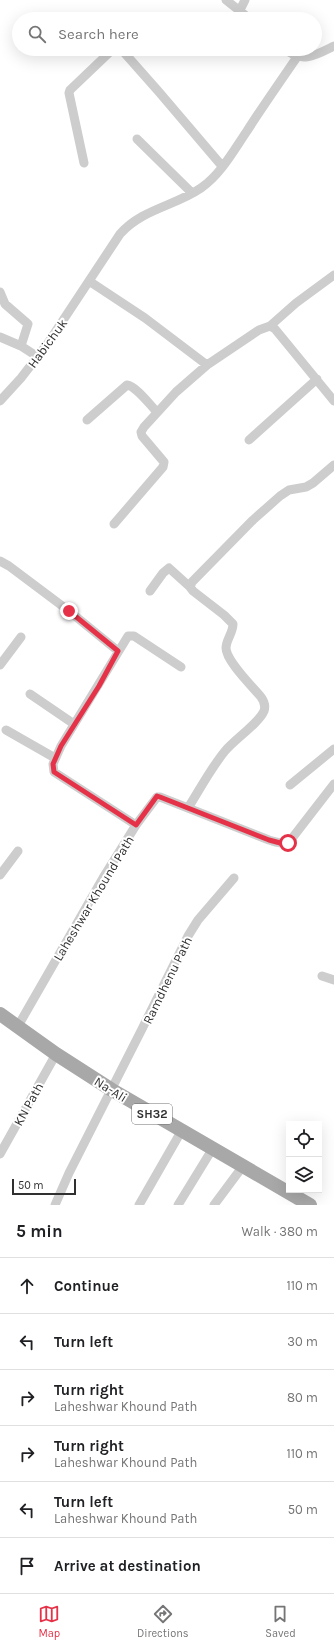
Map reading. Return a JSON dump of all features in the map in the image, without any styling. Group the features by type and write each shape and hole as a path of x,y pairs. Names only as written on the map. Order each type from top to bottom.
{"main road":[{"name":"Na-Ali","path":"0,1014 56,1054 112,1090 310,1205"}],"street":[{"path":"226,0 240,10 245,0"},
{"path":"322,51 334,46"},
{"path":"84,163 69,94 70,90 106,56"},
{"path":"127,56 222,166"},
{"path":"297,57 310,56"},
{"name":"Habichuk","path":"0,401 38,357 126,227 141,216 202,188 222,166 297,57"},
{"path":"137,139 192,193"},
{"path":"114,524 163,466 164,462 142,436 141,432 157,412 207,365 259,330 270,326 296,303 334,275"},
{"path":"89,281 145,318 207,365"},
{"path":"0,292 5,304 28,324 21,346"},
{"path":"270,326 279,334 334,401"},
{"path":"0,337 21,346 38,357"},
{"path":"249,440 317,379"},
{"path":"87,420 127,385 134,389 157,412"},
{"path":"190,587 192,582 200,573 270,504 289,490 306,487 313,484 334,465"},
{"path":"0,561 4,562 69,611 118,651"},
{"path":"150,591 163,572 170,568 193,591 232,622 233,629 227,644 227,654 265,703 265,707 260,717 233,741 219,758 188,808"},
{"path":"6,730 55,758 128,636 134,636 181,667"},
{"path":"0,665 21,638"},
{"path":"30,694 74,724"},
{"path":"290,785 334,749"},
{"name":"Laheshwar Khound Path","path":"18,1026 91,899 136,825 54,772 52,768 55,758"},
{"path":"136,825 157,796 269,840 284,844 288,843 293,837 334,784"},
{"path":"0,875 18,851"},
{"name":"Ramdhenu Path","path":"55,1205 68,1173 112,1090 188,936 202,916 234,878"},
{"path":"322,976 334,980"},
{"name":"KN Path","path":"0,1154 56,1054"},
{"path":"138,1205 182,1130"},
{"path":"178,1205 213,1148"},
{"path":"214,1205 243,1166"}],"route":[{"path":"69,611 118,651 99,686 61,746 53,764 52,768 54,772 136,825 157,796 269,840 284,844 288,843"}]}
